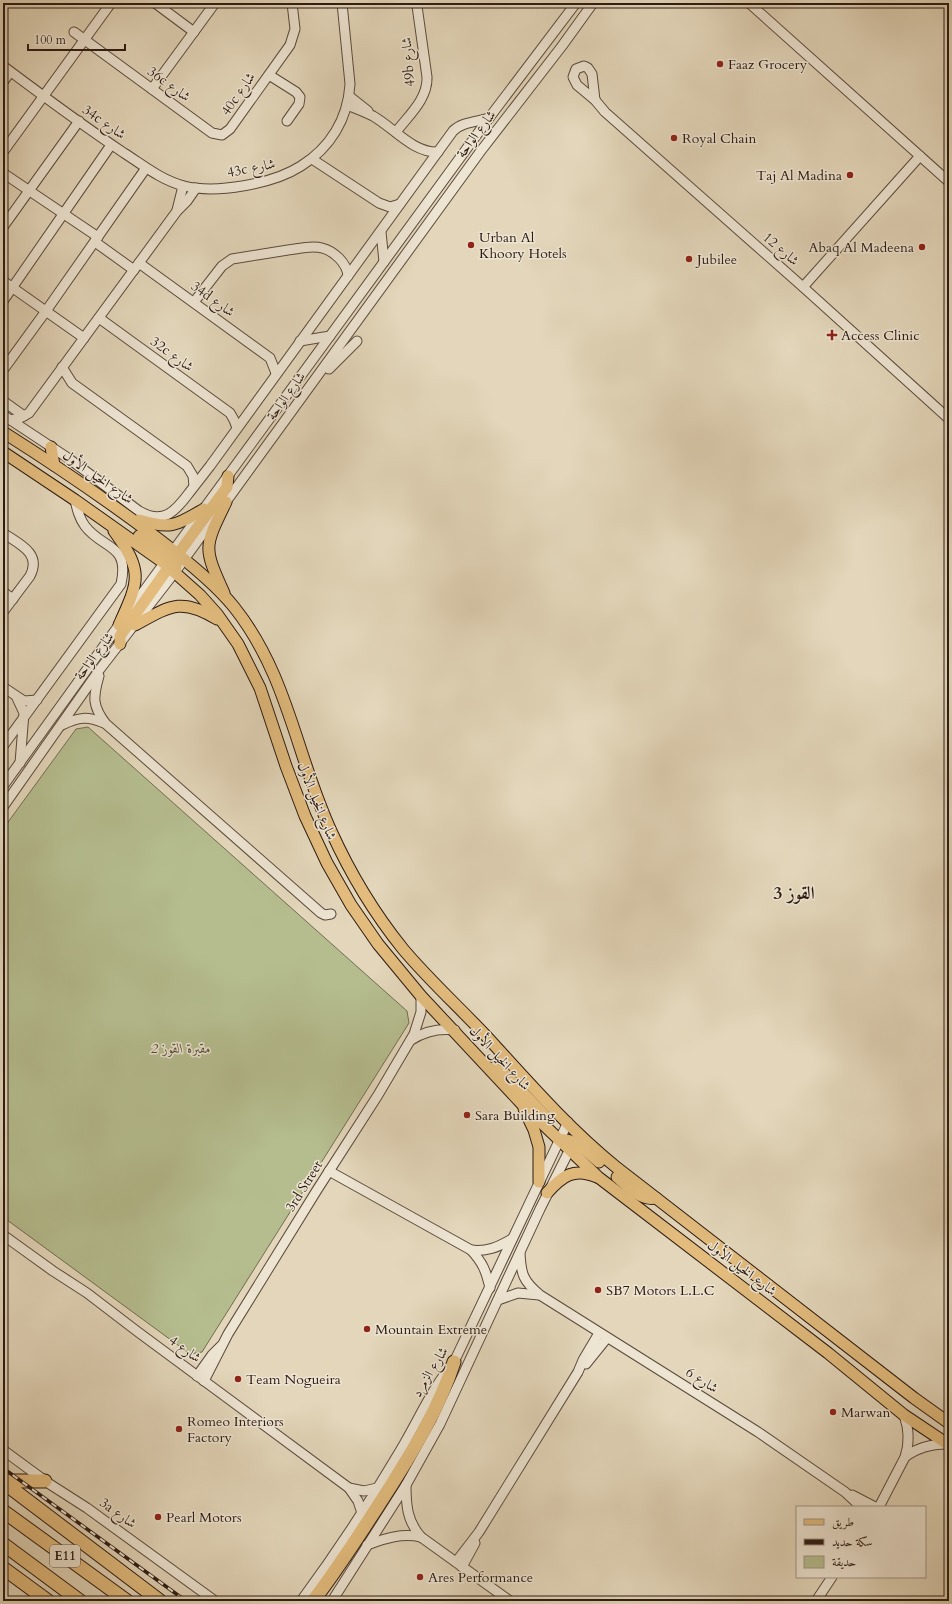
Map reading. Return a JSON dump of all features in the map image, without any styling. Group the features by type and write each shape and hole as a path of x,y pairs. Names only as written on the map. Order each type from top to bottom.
{"highway":[{"path":"313,1601 400,1482 421,1434 440,1397 454,1362"},
{"path":"3,1481 45,1481"},
{"path":"3,1481 157,1598"},
{"name":"E11","path":"3,1511 127,1601"},
{"name":"E11","path":"3,1544 80,1601"},
{"path":"3,1568 48,1601"}],"main road":[{"name":"شارع الخيل الأول","path":"3,432 129,516 174,561 225,624 238,644 260,688 295,791 327,863 364,924 421,996 455,1030 521,1103 561,1136 574,1141 611,1163 920,1403 949,1423"},
{"path":"51,447 54,465"},
{"name":"شارع الخيل الأول","path":"3,452 103,520 174,561 226,597 253,633 270,663 286,704 321,809 341,853 365,895 390,932 417,965 568,1122 574,1141 598,1178 828,1353 904,1414 948,1445"},
{"path":"120,644 120,636 227,487 228,476"},
{"path":"226,502 210,536 208,553 211,565 226,597"},
{"path":"129,516 151,524 164,526 178,524 204,509"},
{"path":"103,520 129,553 134,569 135,577 133,592 119,625"},
{"path":"174,561 222,603 233,606"},
{"path":"135,625 164,609 178,606 194,607 225,624"},
{"path":"489,1068 497,1068 504,1073 561,1136 570,1135 574,1141"},
{"path":"521,1103 534,1130 539,1147 539,1182"},
{"path":"547,1193 558,1181 572,1174 582,1173 598,1178"}],"street":[{"path":"3,152 111,3"},
{"path":"155,3 194,32"},
{"path":"152,89 215,3"},
{"name":"40c شارع","path":"230,129 290,45 293,38 294,21 292,3"},
{"name":"43c شارع","path":"196,188 230,187 265,182 295,170 315,157 336,131 348,101 350,72 342,3"},
{"name":"شارع الواحة","path":"3,806 100,670 135,625 204,509 489,118 576,3"},
{"name":"شارع الواحة","path":"3,786 119,625 226,502 480,152 593,3"},
{"path":"749,3 949,182"},
{"name":"49b شارع","path":"396,132 421,99 426,89 426,77 417,6"},
{"name":"36c شارع","path":"74,32 212,133 222,135 230,129"},
{"path":"3,82 7,69"},
{"name":"34c شارع","path":"7,69 111,145 158,176 183,186 196,188"},
{"name":"40c شارع","path":"269,75 296,92 300,97 299,104 287,122"},
{"name":"شارع 12","path":"594,100 605,112 803,287 949,419"},
{"path":"348,101 361,105 373,116 418,147 428,151 438,152"},
{"path":"7,417 68,458 138,511 157,517 170,514 180,505 210,466 276,373 456,128 465,123 489,118"},
{"path":"3,227 78,121"},
{"path":"3,302 111,145"},
{"path":"418,147 424,154 427,167"},
{"path":"803,287 920,156"},
{"path":"315,157 379,203 385,211 388,221"},
{"path":"3,370 46,312 146,168"},
{"name":"34d شارع","path":"3,173 64,214 96,240 136,267 194,302 270,358 286,360"},
{"path":"177,211 183,186"},
{"path":"32,435 27,424 27,415 177,211 187,201 196,188"},
{"path":"379,203 390,206 400,204"},
{"path":"381,232 384,262"},
{"path":"194,302 222,266 232,259 316,247 329,250 342,261 348,276"},
{"path":"342,261 351,262 360,258"},
{"path":"3,281 84,338"},
{"name":"32c شارع","path":"99,318 230,413 237,428"},
{"path":"300,341 330,336"},
{"path":"309,388 357,341"},
{"path":"270,358 276,373"},
{"path":"62,367 72,383 187,466 198,468 210,466"},
{"path":"52,381 72,383"},
{"path":"3,401 27,415"},
{"path":"230,413 238,415 247,414"},
{"path":"7,417 27,415"},
{"path":"187,466 192,476 194,486"},
{"path":"3,746 121,584 123,574 120,557 113,549 85,526 80,518 75,500"},
{"path":"3,533 28,551 34,563 33,570 3,612"},
{"path":"3,592 13,599"},
{"path":"100,670 94,698 98,714 106,724 320,913 325,915 331,914"},
{"path":"3,687 17,698 24,701 37,700"},
{"path":"17,698 23,708 24,717 20,763"},
{"path":"62,725 78,718 88,718 106,724"},
{"name":"3rd Street","path":"201,1378 212,1355 222,1345 410,1041 420,1020 421,996"},
{"path":"410,1041 416,1036 431,1031 447,1029 455,1030"},
{"name":"شارع الزمرد","path":"301,1601 362,1513 400,1452 439,1384 454,1362 568,1122"},
{"name":"شارع الزمرد","path":"332,1601 368,1545 400,1482 434,1435 454,1396 547,1193 574,1141"},
{"path":"331,1168 374,1195 471,1250 482,1262 490,1288"},
{"name":"شارع 4","path":"3,1235 53,1271 87,1292 349,1488 357,1498 362,1513"},
{"path":"471,1250 491,1249 512,1239"},
{"name":"شارع 6","path":"520,1251 521,1272 528,1284 540,1295 603,1336 755,1430 845,1492 873,1506"},
{"name":"شارع 6","path":"498,1300 518,1293 540,1295"},
{"path":"459,1564 578,1372 603,1336"},
{"path":"876,1506 888,1488 905,1457 908,1448 909,1436 904,1414"},
{"path":"905,1457 920,1448 938,1444 948,1445"},
{"name":"3a شارع","path":"3,1450 45,1481 88,1508 215,1601"},
{"path":"400,1482 408,1513 414,1528 421,1537 510,1601"},
{"path":"349,1488 364,1491 377,1488"},
{"name":"شارع 6","path":"845,1492 860,1506"},
{"path":"368,1545 382,1539 398,1535 421,1537"},
{"path":"816,1601 831,1578"}],"green space":[{"name":"مقبرة القوز 2","path":"88,727 407,1011 409,1023 202,1352 190,1354 3,1217 3,829 76,729"}],"railway":[{"path":"3,1468 186,1601"}],"place":[{"name":"Faaz Grocery","path":"720,64"},
{"name":"Royal Chain","path":"674,138"},
{"name":"Taj Al Madina","path":"850,175"},
{"name":"Urban Al Khoory Hotels","path":"471,245"},
{"name":"Abaq Al Madeena","path":"922,247"},
{"name":"Jubilee","path":"689,259"},
{"name":"Access Clinic","path":"832,335"},
{"name":"Sara Building","path":"467,1115"},
{"name":"SB7 Motors L.L.C","path":"598,1290"},
{"name":"Mountain Extreme","path":"367,1329"},
{"name":"Team Nogueira","path":"238,1379"},
{"name":"Marwan","path":"833,1412"},
{"name":"Romeo Interiors Factory","path":"179,1429"},
{"name":"Pearl Motors","path":"158,1517"},
{"name":"Ares Performance","path":"420,1577"}],"district":[{"name":"القوز 3","path":"794,893"}]}
